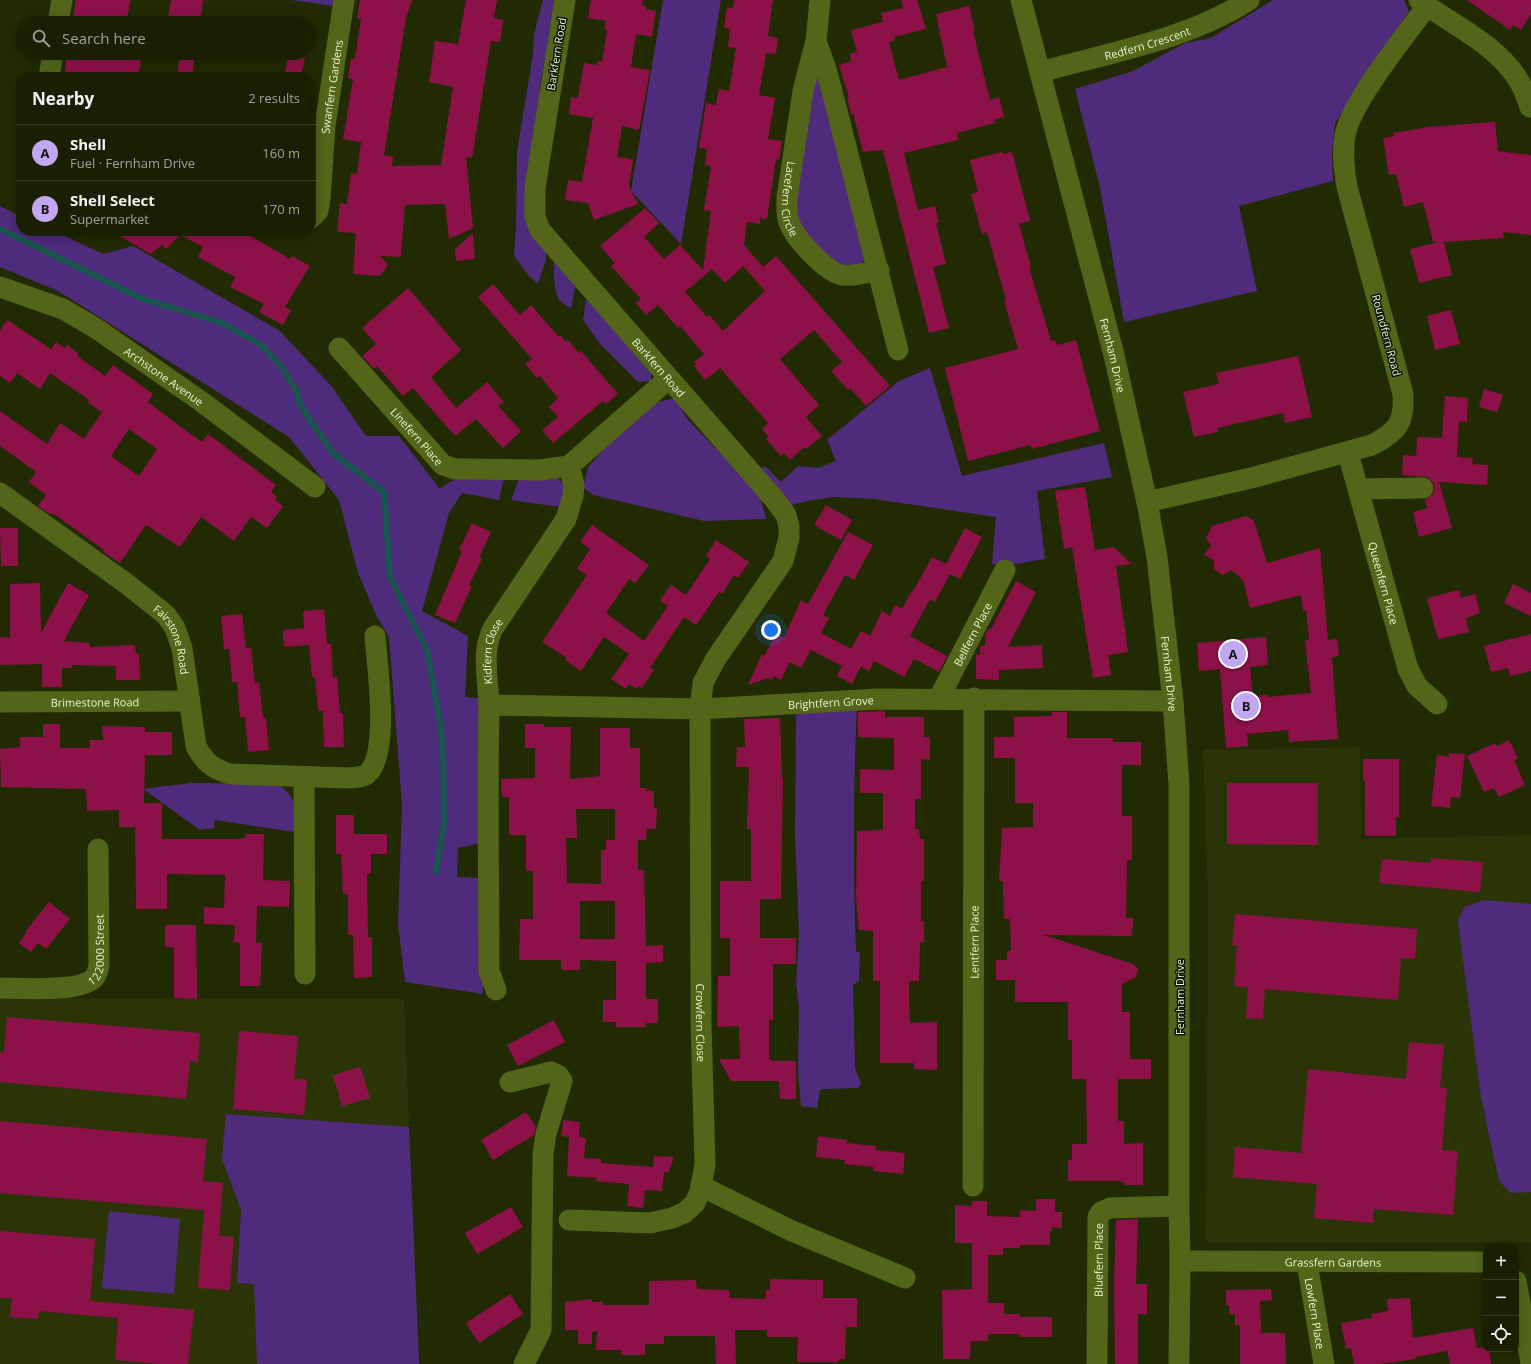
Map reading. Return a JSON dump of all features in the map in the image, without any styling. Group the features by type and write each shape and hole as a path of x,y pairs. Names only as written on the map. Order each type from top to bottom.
{"street":[{"path":"59,16 62,0"},
{"name":"Swanfern Gardens","path":"316,213 318,211 320,200 325,126 344,0"},
{"name":"Barkfern Road","path":"564,0 535,188 535,217 540,230 775,500 786,515 789,526 789,538 783,562 715,660 703,683 700,709"},
{"name":"Lacefern Circle","path":"820,0 816,41 803,91 787,198 786,215 789,224 798,237 826,268 844,276 879,270"},
{"name":"Fernham Drive","path":"1021,0 1114,355 1147,502 1157,557 1173,701 1179,792 1179,1364"},
{"name":"Redfern Crescent","path":"1040,72 1161,39 1206,23 1249,0"},
{"name":"Roundfern Road","path":"1147,502 1348,453 1372,445 1387,437 1396,429 1402,419 1404,406 1403,394 1347,187 1343,152 1345,133 1354,112 1423,3 1494,52 1509,67 1520,82 1530,107"},
{"name":"Lacefern Circle","path":"816,41 827,72 879,270 898,350"},
{"path":"50,72 52,60"},
{"name":"Archstone Avenue","path":"0,287 63,309 97,329 202,402 315,487"},
{"name":"Linefern Place","path":"339,348 443,465 455,469 540,470 569,466"},
{"path":"569,466 668,378"},
{"name":"Queenfern Place","path":"1348,453 1408,669 1417,686 1437,704"},
{"name":"Kidfern Close","path":"496,990 489,972 489,705 486,659 490,633 566,519 573,496 574,485 569,466"},
{"path":"1358,489 1423,488"},
{"name":"Fairstone Road","path":"0,493 127,584 166,614 175,628 182,648 196,746 201,755 216,770 230,774 304,777 359,777 369,772 374,765 378,752 380,724 375,636"},
{"name":"Bellfern Place","path":"939,698 1005,570"},
{"name":"Brightfern Grove","path":"489,705 700,709 878,699 974,698 1173,701"},
{"name":"Lentfern Place","path":"973,1186 974,698"},
{"name":"Brimestone Road","path":"0,702 190,700"},
{"name":"Crowfern Close","path":"569,1220 650,1223 672,1218 684,1213 695,1203 701,1186 705,1165 701,1014 700,709"},
{"path":"304,777 305,974"},
{"name":"122000 Street","path":"0,988 72,987 86,983 95,977 99,966 98,849"},
{"path":"510,1082 551,1072 559,1076 562,1081 562,1086 546,1134 543,1154 541,1330 524,1364"},
{"path":"701,1186 792,1232 905,1278"},
{"name":"Bluefern Place","path":"1097,1364 1098,1217 1101,1212 1110,1208 1179,1206"},
{"name":"Grassfern Gardens","path":"1180,1261 1307,1263 1483,1262"},
{"name":"Lowfern Place","path":"1307,1263 1324,1364"},
{"path":"1519,1297 1531,1363"}],"shaded area":[{"path":"291,0 334,0 333,6"},
{"path":"543,0 555,0 550,38 541,80 534,152 546,249 546,259 538,284 529,276 514,256 517,152 533,54 534,34"},
{"path":"663,0 721,0 681,244 631,191"},
{"path":"1273,0 1404,0 1409,11 1335,123 1332,154 1333,181 1239,206 1257,291 1124,322 1100,188 1075,89 1133,71 1185,43 1211,38"},
{"path":"820,74 866,257 860,266 848,266 837,263 820,252 794,216 813,76"},
{"path":"0,206 16,214 16,236 65,236 103,254 133,246 280,331 332,387 366,436 399,436 440,489 463,477 505,474 499,500 462,493 449,513 422,611 468,636 465,697 480,698 480,843 458,848 457,877 480,878 483,994 405,982 398,924 402,805 389,637 376,615 358,573 339,500 289,437 58,291 0,267"},
{"path":"554,259 576,283 571,308 560,301 556,293 554,281"},
{"path":"586,299 651,368 651,381 638,382 601,345 583,320"},
{"path":"930,368 962,476 1104,443 1112,477 1037,491 1045,559 1016,564 992,564 996,517 874,499 834,497 791,505 757,471 765,466 781,482 798,466 818,468 836,461 827,440 899,381"},
{"path":"675,398 688,420 734,467 761,500 766,519 704,521 593,495 583,487 588,467 624,426 656,402"},
{"path":"544,473 555,476 560,480 567,494 560,507 511,500 521,474"},
{"path":"857,706 854,798 854,890 856,952 860,952 859,981 853,985 855,1069 861,1083 859,1088 820,1090 817,1108 801,1106 798,1071 799,1008 796,984 799,934 795,833 796,713"},
{"path":"1360,747 1361,839 1531,835 1531,1242 1306,1243 1208,1242 1206,1240 1208,899 1203,750"},
{"path":"191,783 279,784 290,795 295,806 296,817 294,832 215,820 214,828 200,830 143,789"},
{"path":"1484,900 1531,904 1531,1192 1511,1193 1499,1181 1481,1098 1458,921 1464,907"},
{"path":"0,998 404,999 419,1364 0,1364"},
{"path":"226,1114 409,1127 419,1364 257,1364 254,1284 237,1283 241,1210 222,1159"},
{"path":"109,1211 180,1219 174,1294 102,1288"}],"building":[{"path":"76,0 130,0 128,16 73,16"},
{"path":"171,0 203,0 201,16 168,16"},
{"path":"360,0 412,0 406,18 384,155 393,157 392,166 441,165 453,87 429,82 435,41 458,44 466,0 497,0 494,18 503,20 500,42 491,41 472,158 466,157 473,228 449,239 445,204 405,205 401,257 380,256 388,265 380,276 353,274 356,233 337,232 340,203 347,204 351,173 357,174 361,142 343,139 353,79 348,78 351,59 355,59 361,19 357,18"},
{"path":"591,0 643,0 642,6 646,6 646,9 656,11 652,37 636,34 631,67 650,70 639,130 622,126 617,157 633,159 629,187 638,204 594,220 588,203 565,200 568,180 582,182 593,118 569,114 571,97 578,98 584,63 597,65 598,61 602,62 607,30 604,29 606,21 588,18"},
{"path":"734,0 773,0 768,36 778,38 776,54 766,53 759,95 775,98 768,139 782,141 779,160 776,159 767,219 760,218 760,224 747,222 744,245 763,267 776,256 890,386 866,406 850,388 848,390 831,371 842,362 814,330 780,359 819,405 806,417 822,436 806,449 804,447 790,460 784,453 781,456 766,439 769,437 762,429 768,423 720,368 705,380 694,366 696,364 694,362 704,354 680,326 678,328 658,305 646,315 636,303 641,299 611,266 615,263 600,246 645,208 659,223 644,237 664,259 680,245 703,270 711,211 704,210 711,166 705,165 707,149 699,148 706,103 716,105 719,89 729,91 736,48 728,47 730,29 724,28 727,7 733,8","holes":["743,266 765,291 723,331 709,315 707,317 685,292 712,269 725,283"]},
{"path":"901,0 917,0 926,29 894,37 895,40 889,42 899,80 947,67 936,14 969,6 975,31 973,31 990,100 999,97 1004,117 994,120 995,123 957,133 958,140 904,153 918,210 935,206 939,223 936,223 946,264 933,267 949,328 929,333 883,150 863,152 853,113 851,114 847,98 849,97 839,65 852,61 849,54 857,52 851,30 883,22 881,13 903,8"},
{"path":"1467,0 1531,0 1531,14 1521,30 1513,25 1510,30"},
{"path":"66,60 141,60 139,72 65,72"},
{"path":"179,60 194,60 193,72 178,72"},
{"path":"288,60 305,60 302,72 285,72"},
{"path":"1495,122 1498,151 1531,155 1531,235 1503,232 1504,238 1444,242 1452,275 1419,283 1410,249 1439,242 1433,242 1423,202 1404,207 1396,174 1389,175 1383,138 1394,136 1393,133 1428,127"},
{"path":"1002,152 1003,154 1012,152 1030,221 1019,224 1031,267 1029,267 1051,341 1055,340 1057,345 1076,340 1100,431 1032,449 1031,445 968,461 945,368 1018,349 1004,301 1006,300 987,232 982,234 971,194 978,192 970,160"},
{"path":"473,233 475,259 456,261 455,249"},
{"path":"120,236 179,236 166,249 162,245 150,254"},
{"path":"182,236 251,236 290,259 292,256 310,266 285,307 291,310 283,325 259,312 264,304 230,287 235,277 198,257 203,247"},
{"path":"493,284 520,315 531,305 558,336 560,335 566,342 568,340 579,353 581,351 618,394 606,404 603,401 553,443 542,430 558,417 549,407 558,398 540,376 537,378 525,364 532,359 478,297"},
{"path":"408,288 461,350 431,377 456,408 487,382 504,402 498,406 521,431 503,448 476,419 455,436 413,388 403,396 377,366 374,369 362,356 376,344 362,328"},
{"path":"1451,310 1460,344 1435,350 1427,316"},
{"path":"7,320 51,349 56,342 65,348 67,345 79,354 77,356 105,376 113,365 153,394 148,402 181,427 202,442 208,434 276,485 271,492 277,497 275,500 283,506 267,528 251,517 234,541 201,517 180,547 146,525 120,563 103,552 104,550 54,514 50,514 38,506 46,495 29,482 36,472 0,446 0,411 47,444 60,423 84,439 102,412 87,402 89,400 50,373 40,389 17,373 10,383 0,376 0,331","holes":["129,429 157,449 139,476 111,456"]},
{"path":"1298,356 1312,417 1285,423 1283,413 1217,428 1218,432 1194,437 1183,392 1219,384 1216,373"},
{"path":"1484,389 1503,395 1497,412 1479,407"},
{"path":"1445,396 1468,398 1467,422 1459,421 1457,457 1473,458 1472,464 1488,465 1487,485 1439,482 1452,528 1419,537 1413,512 1427,508 1425,500 1433,494 1435,487 1433,482 1428,477 1402,475 1403,455 1416,456 1417,437 1442,438"},
{"path":"1085,487 1095,550 1114,547 1131,564 1116,566 1128,652 1108,655 1111,675 1093,678 1072,547 1064,549 1055,491"},
{"path":"826,505 852,520 841,540 814,525"},
{"path":"1246,516 1254,521 1267,563 1320,548 1328,640 1337,639 1339,656 1332,657 1338,739 1289,742 1288,730 1247,734 1248,746 1226,748 1220,669 1199,671 1197,643 1266,637 1268,665 1250,667 1253,696 1268,695 1268,697 1311,693 1305,640 1309,640 1306,610 1303,611 1301,595 1250,608 1243,580 1231,570 1223,575 1214,569 1214,560 1204,555 1211,545 1206,538 1212,526"},
{"path":"472,523 491,532 479,558 482,559 469,585 472,586 455,623 435,615 462,551 459,550"},
{"path":"592,525 649,565 635,583 629,579 606,613 644,641 668,606 660,600 671,585 686,595 710,559 706,556 716,540 749,562 738,578 734,575 722,594 719,592 696,625 684,617 650,668 654,670 642,688 639,686 637,689 629,684 626,689 611,679 629,654 604,637 581,671 565,660 567,658 542,642 587,575 577,569 590,549 580,542"},
{"path":"0,528 18,528 18,566 1,566"},
{"path":"965,528 982,537 960,579 950,574 935,602 930,599 910,636 947,656 939,672 914,659 904,677 874,661 869,671 861,666 852,684 837,676 842,666 811,650 801,668 790,662 781,680 774,676 772,680 768,678 748,685 762,654 764,656 776,634 784,638 801,600 808,604 848,532 873,545 854,580 845,575 823,615 829,618 821,633 851,649 861,631 870,636 882,611 890,616 895,605 902,609 932,557 946,564"},
{"path":"1016,581 1036,592 1008,647 1042,645 1043,668 999,670 999,680 976,679 976,655 980,655 980,646 985,646 985,635 988,629 991,629"},
{"path":"40,583 41,633 68,583 89,595 64,641 90,643 90,647 135,645 136,654 139,654 140,680 116,680 116,666 72,665 72,668 62,668 62,687 42,687 42,664 0,665 0,637 10,638 10,584"},
{"path":"1513,584 1531,593 1531,616 1504,603"},
{"path":"1459,590 1461,598 1475,594 1480,613 1466,618 1469,632 1438,639 1427,598"},
{"path":"324,609 327,644 331,644 333,678 337,677 340,713 343,713 344,747 324,747 323,711 318,711 315,677 312,677 309,645 284,647 283,630 304,628 303,611"},
{"path":"242,614 246,648 251,648 255,683 259,683 263,718 266,718 269,750 248,752 245,717 240,717 237,682 232,682 229,649 224,649 221,616"},
{"path":"1531,634 1531,671 1510,676 1508,668 1491,672 1484,646"},
{"path":"885,711 885,717 924,717 924,737 930,737 930,760 921,759 921,799 915,799 915,829 919,829 920,839 924,839 924,881 921,881 921,921 924,921 924,942 920,942 919,981 909,981 909,1002 910,1023 937,1022 937,1070 914,1069 914,1063 880,1063 880,981 873,981 873,931 859,930 856,898 857,831 883,830 883,793 860,793 860,769 894,770 894,738 858,737 858,712"},
{"path":"1052,712 1067,712 1067,738 1113,738 1113,742 1141,742 1141,765 1122,765 1122,816 1132,816 1132,860 1127,860 1126,918 1133,918 1132,936 1044,935 1133,964 1138,969 1136,977 1122,984 1122,1012 1130,1012 1130,1059 1151,1059 1151,1079 1118,1079 1118,1121 1124,1121 1124,1144 1143,1143 1143,1185 1125,1185 1125,1183 1118,1181 1068,1181 1068,1160 1072,1160 1072,1144 1087,1144 1086,1079 1072,1079 1072,1040 1068,1040 1068,1002 1015,1002 1015,980 996,980 996,960 1007,960 1007,951 1011,951 1010,919 1004,919 1003,881 999,881 1002,828 1033,827 1033,803 1015,803 1015,758 994,758 994,737 1014,737 1014,717 1052,716"},
{"path":"780,718 783,778 781,899 760,899 760,938 796,938 796,964 773,964 773,1020 769,1019 769,1059 771,1059 771,1061 796,1061 796,1099 780,1099 779,1081 731,1081 719,1059 740,1059 739,1026 717,1027 718,976 730,976 730,938 720,938 720,881 751,881 751,829 747,829 749,767 736,767 737,747 745,747 744,719"},
{"path":"43,724 60,724 60,748 90,748 90,740 103,740 102,726 145,727 145,732 172,732 172,755 145,755 144,803 162,803 162,839 236,839 245,838 245,834 264,834 263,880 290,881 289,907 257,906 256,943 262,943 260,986 240,986 240,943 234,942 235,925 204,924 204,907 224,908 225,875 167,874 167,909 136,909 135,827 119,827 119,810 87,811 86,789 1,787 0,749 20,747 20,737 43,737"},
{"path":"525,724 544,724 544,727 571,727 570,779 600,776 600,728 630,728 630,748 640,748 640,788 646,788 647,791 654,791 654,808 657,808 656,829 647,829 646,840 638,840 638,870 644,870 646,946 663,945 663,962 646,963 646,999 658,999 658,1023 646,1023 646,1027 616,1027 616,1022 603,1022 603,1000 616,1000 616,961 580,960 580,970 561,970 561,960 519,960 520,919 533,919 533,871 526,871 526,835 509,835 509,797 502,797 501,779 535,778 535,748 525,748","holes":["576,809 615,809 615,840 606,840 606,850 601,850 601,884 567,883 566,838 577,838","580,901 615,901 615,939 580,939"]},
{"path":"1509,740 1518,758 1514,760 1525,785 1499,797 1494,788 1484,792 1467,756 1495,743 1497,746"},
{"path":"1449,753 1465,754 1460,798 1451,797 1450,808 1431,806 1437,755 1449,757"},
{"path":"1363,759 1399,759 1399,817 1396,817 1396,836 1365,836 1365,781 1363,781"},
{"path":"1227,783 1318,783 1318,845 1227,844"},
{"path":"336,815 354,815 354,834 387,834 387,854 371,854 371,873 367,874 368,937 372,937 372,977 354,978 353,935 348,935 348,894 343,894 341,854 336,854"},
{"path":"1431,858 1483,862 1480,892 1379,883 1382,859 1430,863"},
{"path":"49,902 70,919 46,949 38,943 31,952 19,943 26,933 25,932"},
{"path":"1235,914 1417,929 1415,959 1401,958 1398,1000 1265,989 1263,1019 1246,1018 1248,987 1234,986 1237,945 1232,945"},
{"path":"165,925 196,925 197,999 174,998 174,947 165,947"},
{"path":"7,1017 200,1033 198,1062 190,1061 186,1099 0,1082 0,1052 4,1053"},
{"path":"554,1020 565,1042 518,1066 507,1045"},
{"path":"239,1031 298,1036 294,1079 307,1080 304,1115 233,1109"},
{"path":"1409,1042 1444,1045 1440,1087 1447,1088 1442,1150 1458,1151 1453,1215 1374,1209 1373,1223 1314,1218 1317,1184 1233,1177 1235,1147 1301,1153 1308,1069 1406,1079"},
{"path":"360,1067 370,1098 342,1106 333,1075"},
{"path":"526,1112 536,1127 534,1135 493,1160 481,1140"},
{"path":"563,1120 580,1122 579,1137 586,1138 584,1158 601,1159 601,1163 653,1167 654,1156 674,1157 669,1172 664,1172 662,1191 645,1190 643,1208 627,1206 629,1184 596,1181 597,1178 567,1176 569,1137 561,1136"},
{"path":"0,1121 207,1139 203,1181 223,1183 219,1236 234,1237 230,1290 198,1288 204,1210 0,1193"},
{"path":"818,1136 847,1140 846,1143 876,1146 875,1150 905,1153 903,1174 873,1171 874,1167 844,1164 845,1160 816,1157"},
{"path":"1036,1199 1055,1199 1055,1212 1062,1212 1062,1228 1052,1227 1052,1231 1050,1231 1050,1245 1020,1245 1020,1248 1003,1248 1003,1255 988,1255 988,1303 1004,1303 1004,1314 1020,1314 1020,1317 1052,1317 1052,1337 1020,1337 1020,1334 988,1334 988,1341 971,1341 970,1359 943,1359 942,1290 972,1289 972,1243 955,1243 955,1205 972,1206 972,1201 987,1201 987,1216 1020,1217 1020,1210 1036,1211"},
{"path":"511,1207 523,1227 477,1254 465,1233"},
{"path":"1138,1219 1136,1284 1147,1284 1147,1314 1138,1314 1138,1364 1115,1364 1114,1284 1116,1220"},
{"path":"0,1231 95,1239 90,1301 194,1310 188,1364 160,1364 115,1360 118,1318 39,1311 38,1319 10,1317 12,1298 0,1298"},
{"path":"770,1279 823,1280 823,1298 857,1298 857,1327 846,1327 845,1359 839,1359 839,1362 797,1362 798,1337 767,1337 767,1330 735,1330 736,1364 716,1364 715,1336 664,1336 664,1344 645,1344 645,1355 621,1355 621,1350 596,1350 597,1331 592,1332 592,1344 578,1344 578,1330 565,1330 565,1302 592,1299 592,1302 603,1302 603,1305 649,1305 649,1281 696,1280 697,1289 729,1290 729,1298 766,1299 766,1290 770,1290"},
{"path":"1271,1289 1272,1300 1260,1301 1261,1333 1285,1333 1286,1364 1240,1364 1240,1325 1235,1325 1235,1314 1229,1314 1229,1305 1226,1305 1226,1290"},
{"path":"510,1294 523,1314 479,1343 466,1323"},
{"path":"1410,1298 1413,1338 1473,1328 1477,1348 1483,1347 1483,1352 1489,1352 1491,1364 1450,1364 1447,1351 1416,1357 1416,1359 1379,1364 1354,1364 1351,1348 1346,1349 1341,1323 1372,1318 1371,1314 1388,1311 1387,1299"}],"waterway":[{"path":"0,229 143,299 222,323 261,345 281,366 296,390 299,402 333,453 384,492 390,577 427,650 440,723 443,751 444,823 436,872"}],"place":[{"name":"Shell","path":"1233,654"},
{"name":"Shell Select","path":"1246,706"}]}
